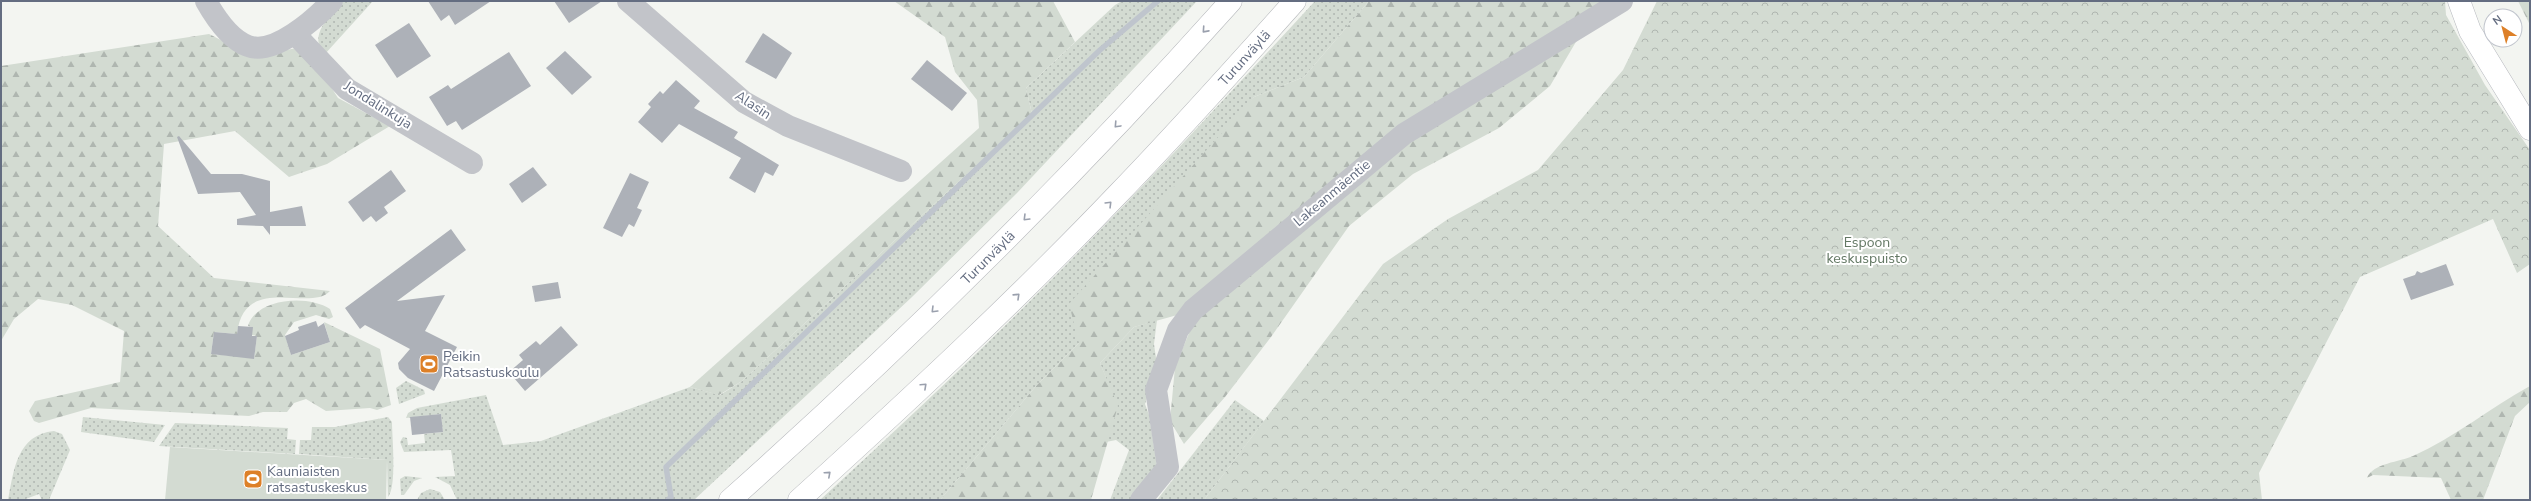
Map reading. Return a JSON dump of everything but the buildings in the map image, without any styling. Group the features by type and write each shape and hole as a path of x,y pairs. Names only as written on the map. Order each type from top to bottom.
{"main road":[{"name":"Turunväylä","path":"730,500 907,337 1085,160 1231,1"},
{"name":"Turunväylä","path":"799,500 938,372 1033,281 1118,194 1295,1"},
{"path":"2459,1 2470,31 2530,129"}],"street":[{"path":"206,1 215,16 235,38 248,46 265,48 295,34 332,1"},
{"name":"Alasin","path":"628,1 744,102 788,126 901,171"},
{"name":"Lakeanmäentie","path":"1141,500 1168,467 1156,390 1178,330 1193,310 1404,134 1622,1"},
{"name":"Jondalinkuja","path":"295,34 347,88 472,162"}],"green space":[{"path":"342,1 373,1 325,54 320,47 318,40 319,33 322,26"},
{"path":"894,1 1053,1 1075,42 1026,88 1032,114 742,381 719,395 690,387 979,128 977,100 955,72 945,37"},
{"path":"1122,1 1197,1 1017,193 912,297 694,500 457,500 450,485 435,477 455,476 451,450 404,452 400,442 403,437 407,438 408,445 425,443 424,434 443,432 441,414 406,418 408,413 417,408 486,395 503,445 541,441 690,387 720,395 742,381 1032,114 1026,88 1115,5"},
{"path":"1315,1 1369,1 1304,77 1254,97 1079,343 1036,386 940,500 820,500 943,386 1063,268 1159,169"},
{"path":"1369,1 1600,1 1550,86 1499,128 1413,174 1349,226 1271,337 1225,397 1184,444 1170,421 1175,367 1199,309 1134,327 1100,363 1118,406 1091,500 940,500 1036,386 1079,343 1069,304 1254,97 1304,77"},
{"name":"Espoon keskuspuisto","path":"1657,1 2445,1 2446,15 2485,85 2530,150 2530,264 2517,273 2493,219 2360,277 2259,473 2262,500 1204,500 1383,264 1448,219 1538,170 1623,70"},
{"path":"2518,1 2530,1 2530,25 2523,8 2522,8"},
{"path":"209,34 242,50 251,52 260,53 297,48 313,59 338,98 390,126 327,164 289,177 235,131 164,144 158,226 214,278 330,291 321,297 264,299 252,304 242,315 237,334 214,332 211,354 254,358 257,336 252,335 252,327 248,326 253,317 261,309 284,301 309,301 320,304 330,309 333,317 329,319 316,315 294,322 285,335 291,355 330,342 324,322 380,349 391,405 377,410 370,408 326,411 306,399 294,403 287,412 263,412 249,416 91,408 39,423 34,421 29,411 35,401 120,382 124,331 72,305 38,299 14,319 1,341 1,66"},
{"path":"1157,320 1154,344 1157,365 1145,404 1149,415 1158,472 1138,500 1110,500 1129,450 1116,440 1106,442 1117,406 1100,363 1134,327"},
{"path":"406,381 424,390 425,394 399,404 396,388"},
{"path":"2530,386 2530,402 2515,416 2483,500 2451,500 2441,478 2373,475 2367,478 2370,473 2381,466 2413,456 2443,440"},
{"path":"1235,400 1264,421 1204,500 1157,500"},
{"path":"83,417 165,425 154,442 81,432"},
{"path":"388,417 392,422 393,473 391,492 388,497 387,460 299,454 300,440 311,440 312,427 335,427"},
{"path":"175,423 288,428 287,439 296,440 295,454 159,446"},
{"path":"54,431 62,434 70,450 49,500 42,500 39,494 23,500 8,500 15,466 19,455 25,446 32,439 42,434"},
{"path":"170,447 387,460 386,500 165,500"},
{"path":"405,476 422,478 414,481 404,495 401,495 400,479"},
{"path":"430,489 440,492 445,500 417,500 421,493"}],"waterway":[{"path":"668,500 671,497 666,467 1100,50 1158,1"}],"place":[{"name":"Peikin Ratsastuskoulu","path":"429,364"},
{"name":"Kauniaisten ratsastuskeskus","path":"253,479"}]}
